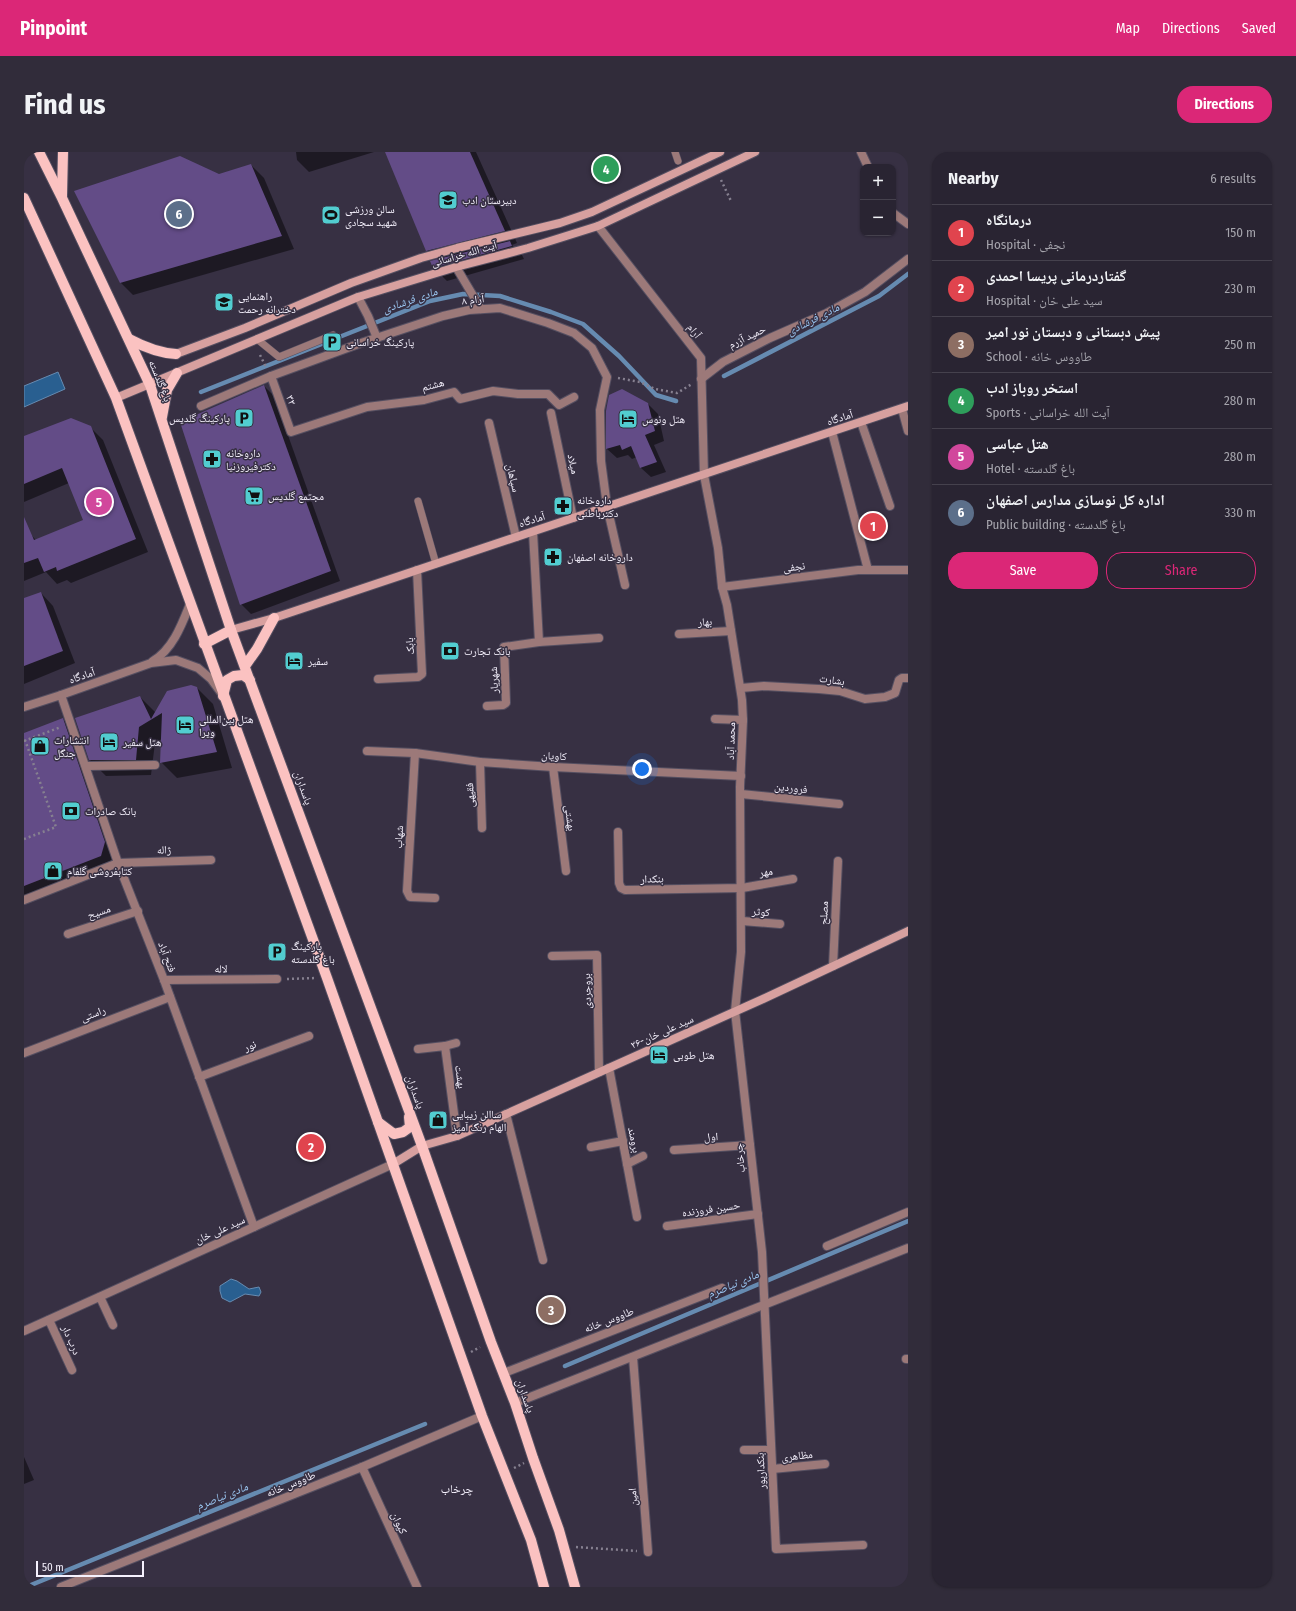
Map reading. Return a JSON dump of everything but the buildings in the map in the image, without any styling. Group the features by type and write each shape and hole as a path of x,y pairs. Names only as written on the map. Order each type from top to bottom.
{"main road":[{"name":"باغ گلدسته","path":"39,152 150,385 231,630"},
{"path":"62,198 63,152"},
{"name":"آیت الله خراسانی","path":"176,354 245,328 351,283 421,258 560,223 592,212 720,152"},
{"name":"آیت الله خراسانی","path":"116,398 358,297 456,267 528,248 598,226 755,152"},
{"path":"682,171 688,184"},
{"path":"24,198 116,398 204,644 327,978 482,1416 531,1540 544,1587"},
{"path":"129,340 145,348 164,353 176,354"},
{"path":"162,421 167,390 177,373"},
{"name":"آمادگاه","path":"231,630 274,618 905,408"},
{"path":"245,666 257,649 274,618"},
{"path":"204,644 231,630"},
{"name":"پاسداران","path":"231,630 422,1146 491,1342 515,1403 564,1546 575,1587"},
{"path":"224,696 227,680 234,676 243,674 250,680"},
{"name":"۲۶-سید علی خان","path":"422,1146 457,1136 908,931"},
{"path":"378,1122 394,1134 403,1132 410,1127 407,1105"},
{"name":"سید علی خان","path":"393,1164 422,1146"}],"street":[{"path":"861,152 867,164"},
{"path":"896,215 908,224"},
{"name":"آرام","path":"598,226 700,358 704,475"},
{"name":"حمید آزرم","path":"701,379 723,362 770,338 827,313 864,292 908,259"},
{"path":"456,267 481,309"},
{"path":"358,297 377,338"},
{"name":"۸ آرام","path":"201,406 271,376 377,338 443,316 481,309 500,308 574,333 592,348 607,377"},
{"name":"۳۲","path":"271,376 291,432"},
{"path":"607,377 600,410 601,461 608,506 625,585"},
{"name":"هشتم","path":"291,432 366,407 424,400 454,392 460,399 493,391 518,394 548,394 559,405 574,397"},
{"path":"905,408 908,430"},
{"name":"میلاد","path":"551,413 573,518"},
{"path":"862,422 890,506"},
{"name":"سپاهان","path":"489,423 516,538"},
{"path":"832,432 868,570"},
{"name":"محمد آباد","path":"704,475 718,548 722,586 741,688 743,720 741,776 742,952 735,1010"},
{"path":"533,532 539,642"},
{"name":"بابک","path":"378,679 418,678 422,674 417,570"},
{"name":"نجفی","path":"722,586 858,570 908,570"},
{"name":"آمادگاه","path":"147,665 162,656 179,630 190,604"},
{"name":"بهار","path":"679,634 731,631"},
{"name":"شهریار","path":"487,706 503,705 506,703 504,647 539,642 599,638"},
{"name":"آمادگاه","path":"24,707 147,665 176,660 198,668 210,679 224,696"},
{"name":"بشارت","path":"741,688 764,686 819,689 840,691 865,699 891,695 895,693 899,680 902,678 908,678"},
{"name":"فتح آباد","path":"61,695 118,863 164,980 254,1227"},
{"path":"715,719 743,720"},
{"name":"کاویان","path":"367,751 415,753 480,762 553,767 741,776"},
{"name":"شهاب","path":"415,753 408,891 410,897 435,898"},
{"name":"فقیهی","path":"480,762 482,828"},
{"path":"86,766 155,765"},
{"name":"بهشتی","path":"553,767 566,871"},
{"name":"فروردین","path":"741,794 839,804"},
{"name":"بنکدار","path":"618,832 619,883 621,888 625,890 742,888"},
{"name":"ژاله","path":"24,900 118,863 211,860"},
{"name":"مصلح","path":"833,966 838,861"},
{"name":"مهر","path":"742,888 793,879"},
{"name":"مسیح","path":"68,934 138,911"},
{"name":"کوثر","path":"742,921 780,924"},
{"name":"بروجردی","path":"552,956 597,955 600,1072"},
{"name":"لاله","path":"164,980 277,979"},
{"name":"راستی","path":"24,1053 170,997"},
{"name":"چرخاب","path":"735,1010 762,1252 765,1303"},
{"name":"نور","path":"200,1077 309,1036"},
{"path":"418,1049 445,1046 456,1043"},
{"name":"بهشت","path":"445,1046 457,1136"},
{"name":"برومند","path":"609,1068 637,1217"},
{"path":"506,1114 543,1260"},
{"path":"592,1147 623,1140"},
{"name":"اول","path":"674,1150 750,1145"},
{"path":"627,1164 643,1156"},
{"name":"سید علی خان","path":"24,1331 393,1164"},
{"path":"827,1246 908,1212"},
{"name":"حسین فروزنده","path":"667,1226 758,1214"},
{"path":"515,1403 765,1303 908,1248"},
{"name":"طاووس خانه","path":"504,1373 722,1288"},
{"path":"100,1297 114,1325"},
{"name":"بنکدارپور","path":"765,1303 776,1549 863,1545"},
{"name":"درب دار","path":"50,1320 72,1370"},
{"name":"امین","path":"633,1357 648,1552"},
{"name":"طاووس خانه","path":"61,1587 362,1467 482,1416"},
{"path":"744,1450 771,1450"},
{"name":"مظاهری","path":"772,1469 824,1464"},
{"name":"کیوان","path":"362,1467 417,1587"}],"lane":[{"path":"675,152 678,161"},
{"path":"254,340 279,357 333,335"},
{"path":"418,501 436,564"}],"path":[{"path":"717,170 731,201"},
{"path":"254,340 271,376"},
{"path":"607,377 640,382 654,388 677,393 701,379"},
{"path":"24,839 56,827 25,741 71,722"},
{"path":"277,979 327,978"},
{"path":"461,1357 491,1342"},
{"path":"505,1473 533,1458"},
{"path":"564,1546 648,1552"}],"water":[{"path":"58,372 65,389 24,407 24,386"},
{"path":"231,1279 249,1289 259,1287 261,1292 259,1296 245,1294 230,1302 222,1298 220,1286"}],"waterway":[{"name":"مادی فرشادی","path":"724,376 879,296 908,274"},
{"name":"مادی فرشادی","path":"201,392 430,301 463,294 500,296 583,324 619,356 656,395 676,401"},
{"name":"مادی نیاصرم","path":"565,1366 908,1221"},
{"name":"مادی نیاصرم","path":"26,1587 425,1424"}],"place":[{"name":"استخر روباز ادب","path":"606,169"},
{"name":"دبیرستان ادب","path":"448,200"},
{"name":"اداره کل نوسازی مدارس اصفهان","path":"179,214"},
{"name":"سالن ورزشی شهید سجادی","path":"331,215"},
{"name":"راهنمایی دخترانه رحمت","path":"224,302"},
{"name":"پارکینگ خراسانی","path":"332,342"},
{"name":"پارکینگ گلدیس","path":"244,418"},
{"name":"هتل ونوس","path":"628,419"},
{"name":"داروخانه دکترفیروزنیا","path":"212,459"},
{"name":"مجتمع گلدیس","path":"254,496"},
{"name":"هتل عباسی","path":"99,502"},
{"name":"داروخانه دکترباطنی","path":"563,506"},
{"name":"درمانگاه","path":"873,526"},
{"name":"داروخانه اصفهان","path":"553,557"},
{"name":"بانک تجارت","path":"450,651"},
{"name":"سفیر","path":"294,661"},
{"name":"هتل بین‌المللی ویرا","path":"185,725"},
{"name":"هتل سفیر","path":"109,742"},
{"name":"انتشارات جنگل","path":"40,746"},
{"name":"بانک صادرات","path":"71,811"},
{"name":"کتابفروشی گلفام","path":"53,871"},
{"name":"پارکینگ باغ گلدسته","path":"277,952"},
{"name":"هتل طوبی","path":"659,1055"},
{"name":"ساالن زیبایی الهام رنگ آمیز","path":"438,1120"},
{"name":"گفتاردرمانی پریسا احمدی","path":"311,1147"},
{"name":"پیش دبستانی و دبستان نور امیر","path":"551,1310"}],"district":[{"name":"چرخاب","path":"457,1489"}]}
